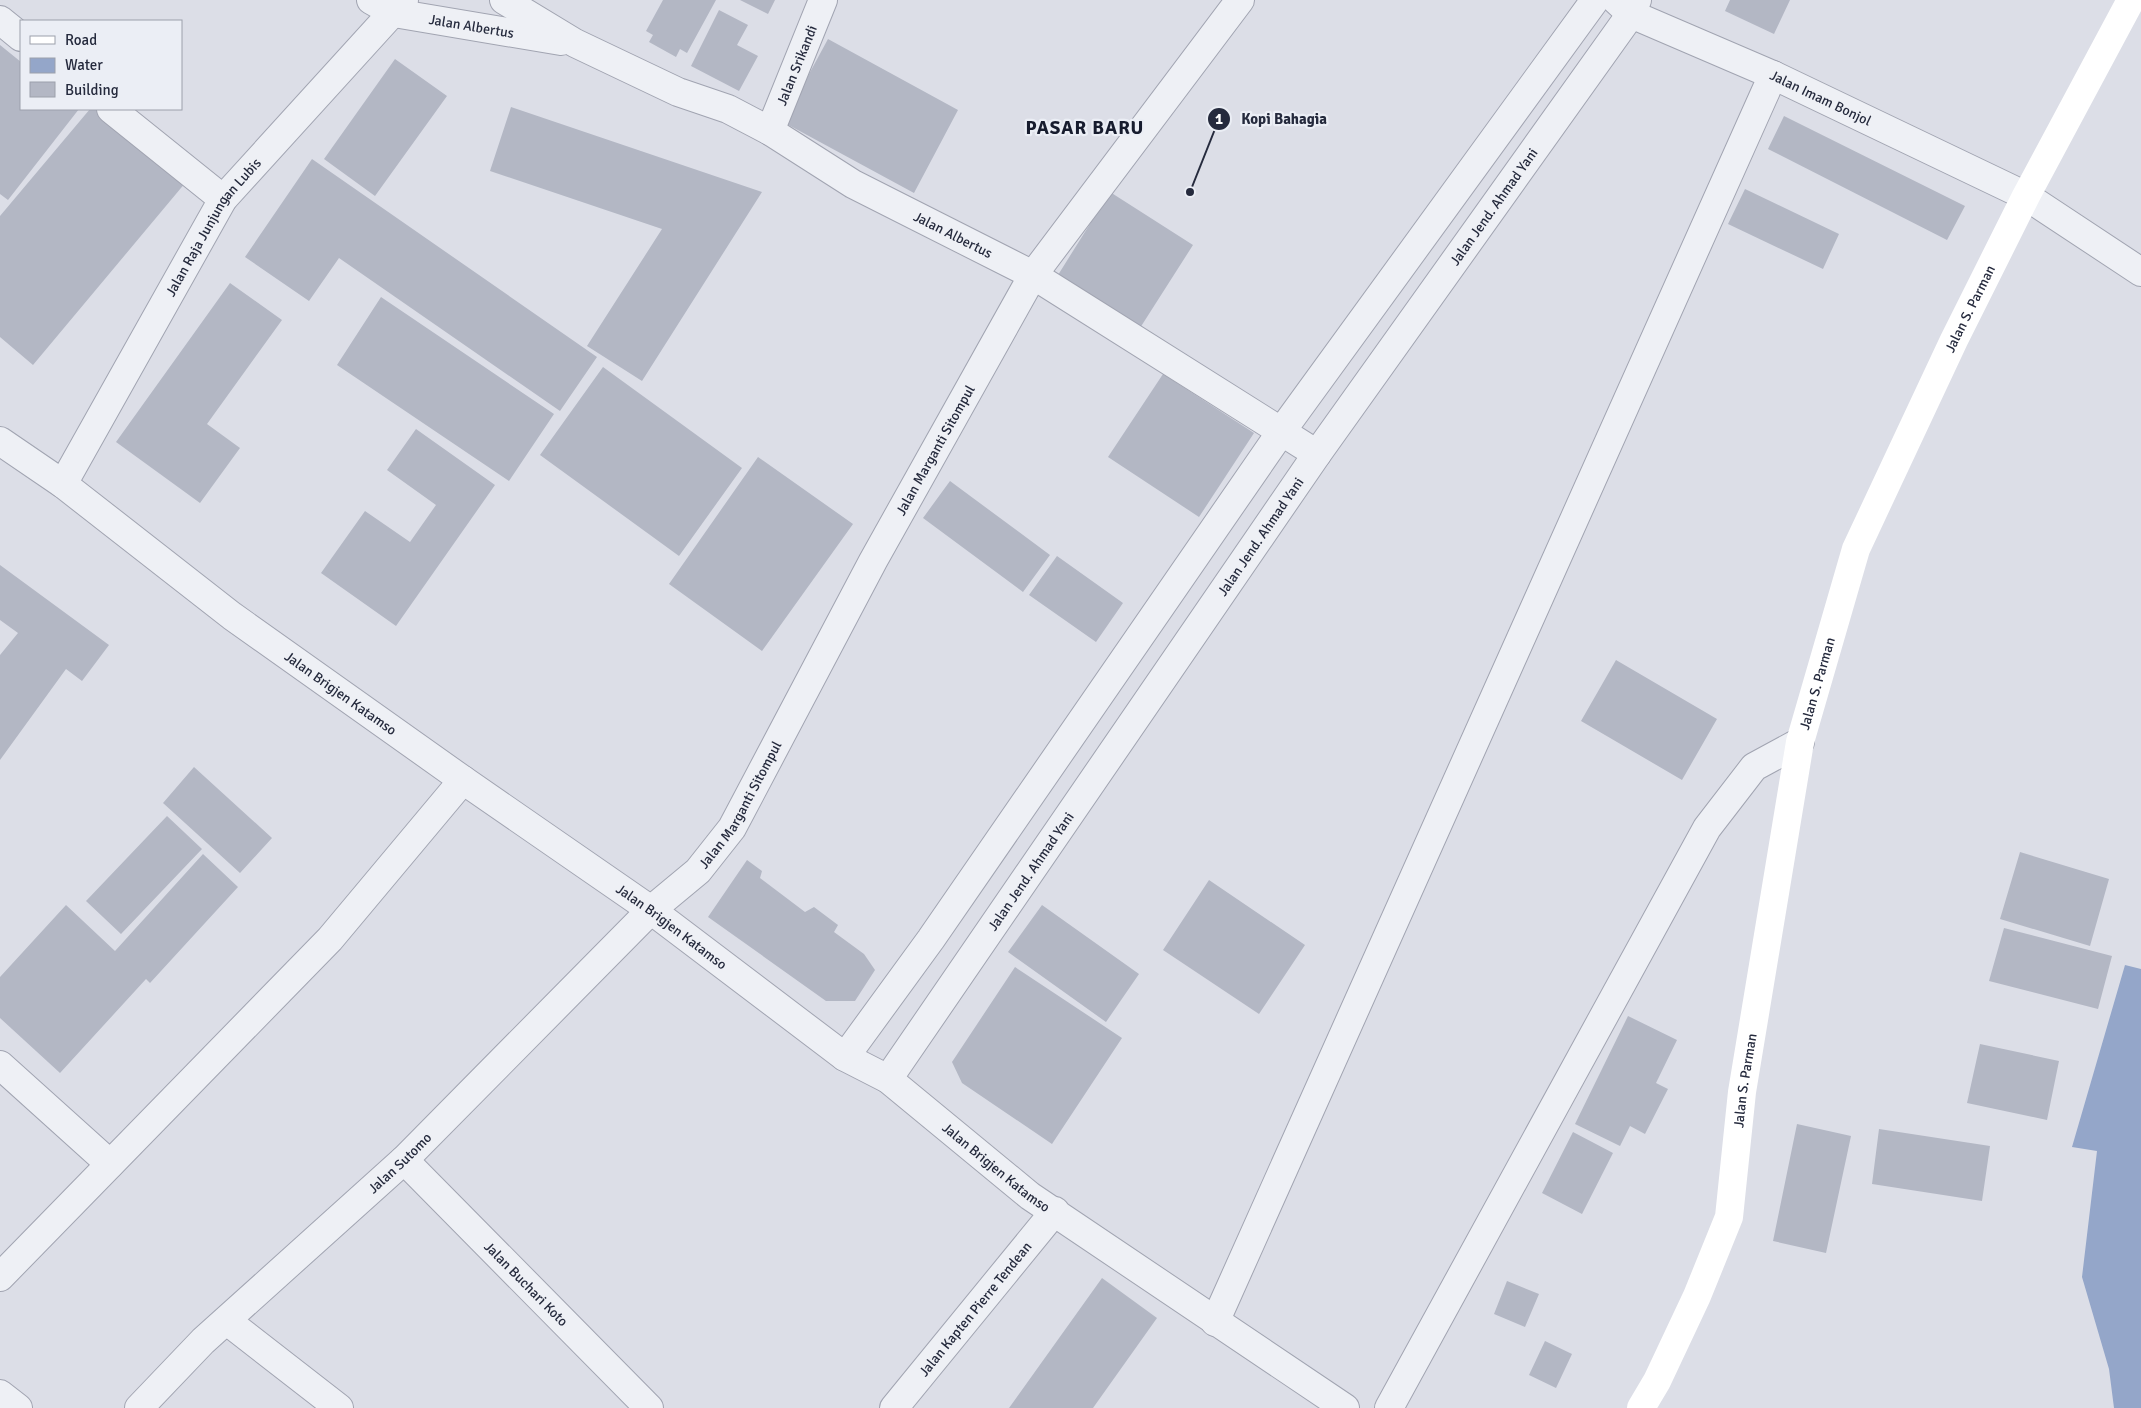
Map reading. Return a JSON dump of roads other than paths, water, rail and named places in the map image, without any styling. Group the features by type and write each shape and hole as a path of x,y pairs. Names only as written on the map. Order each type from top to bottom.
{"main road":[{"name":"Jalan S. Parman","path":"1641,1408 1657,1381 1697,1296 1729,1217 1742,1092 1800,742 1856,548 1954,340 2026,196 2131,0"}],"street":[{"name":"Jalan Albertus","path":"504,0 575,43 678,92 728,109 770,131 853,184 1033,274 1317,454"},
{"name":"Jalan Srikandi","path":"770,131 823,0"},
{"name":"Jalan Marganti Sitompul","path":"651,910 698,871 732,828 873,561 1033,274 1240,0"},
{"path":"844,1057 931,939 1281,432 1594,0"},
{"name":"Jalan Albertus","path":"390,4 575,43"},
{"name":"Jalan Raja Junjungan Lubis","path":"63,484 222,199 390,4"},
{"name":"Jalan Imam Bonjol","path":"1628,5 2026,196 2141,272"},
{"name":"Jalan Jend. Ahmad Yani","path":"888,1079 1628,5"},
{"path":"0,20 20,36"},
{"path":"1215,1322 1773,76"},
{"path":"112,110 222,199"},
{"name":"Jalan Brigjen Katamso","path":"0,441 63,484 232,616 463,780 651,910 844,1057 888,1079 1030,1196 1055,1211 1215,1322 1345,1408"},
{"path":"1389,1408 1707,828 1754,767 1800,742"},
{"path":"0,1277 330,939 463,780"},
{"name":"Jalan Sutomo","path":"139,1408 203,1341 404,1160 651,910"},
{"path":"0,1065 110,1164"},
{"name":"Jalan Buchari Koto","path":"404,1160 649,1408"},
{"name":"Jalan Kapten Pierre Tendean","path":"894,1408 1055,1211"},
{"path":"227,1321 339,1408"},
{"path":"0,1394 18,1408"}],"water":[{"path":"2125,965 2141,969 2141,1408 2114,1408 2109,1369 2082,1277 2097,1151 2072,1147"}],"place":[{"name":"Kopi Bahagia","path":"1190,192"}],"district":[{"name":"PASAR BARU","path":"1085,128"}]}
